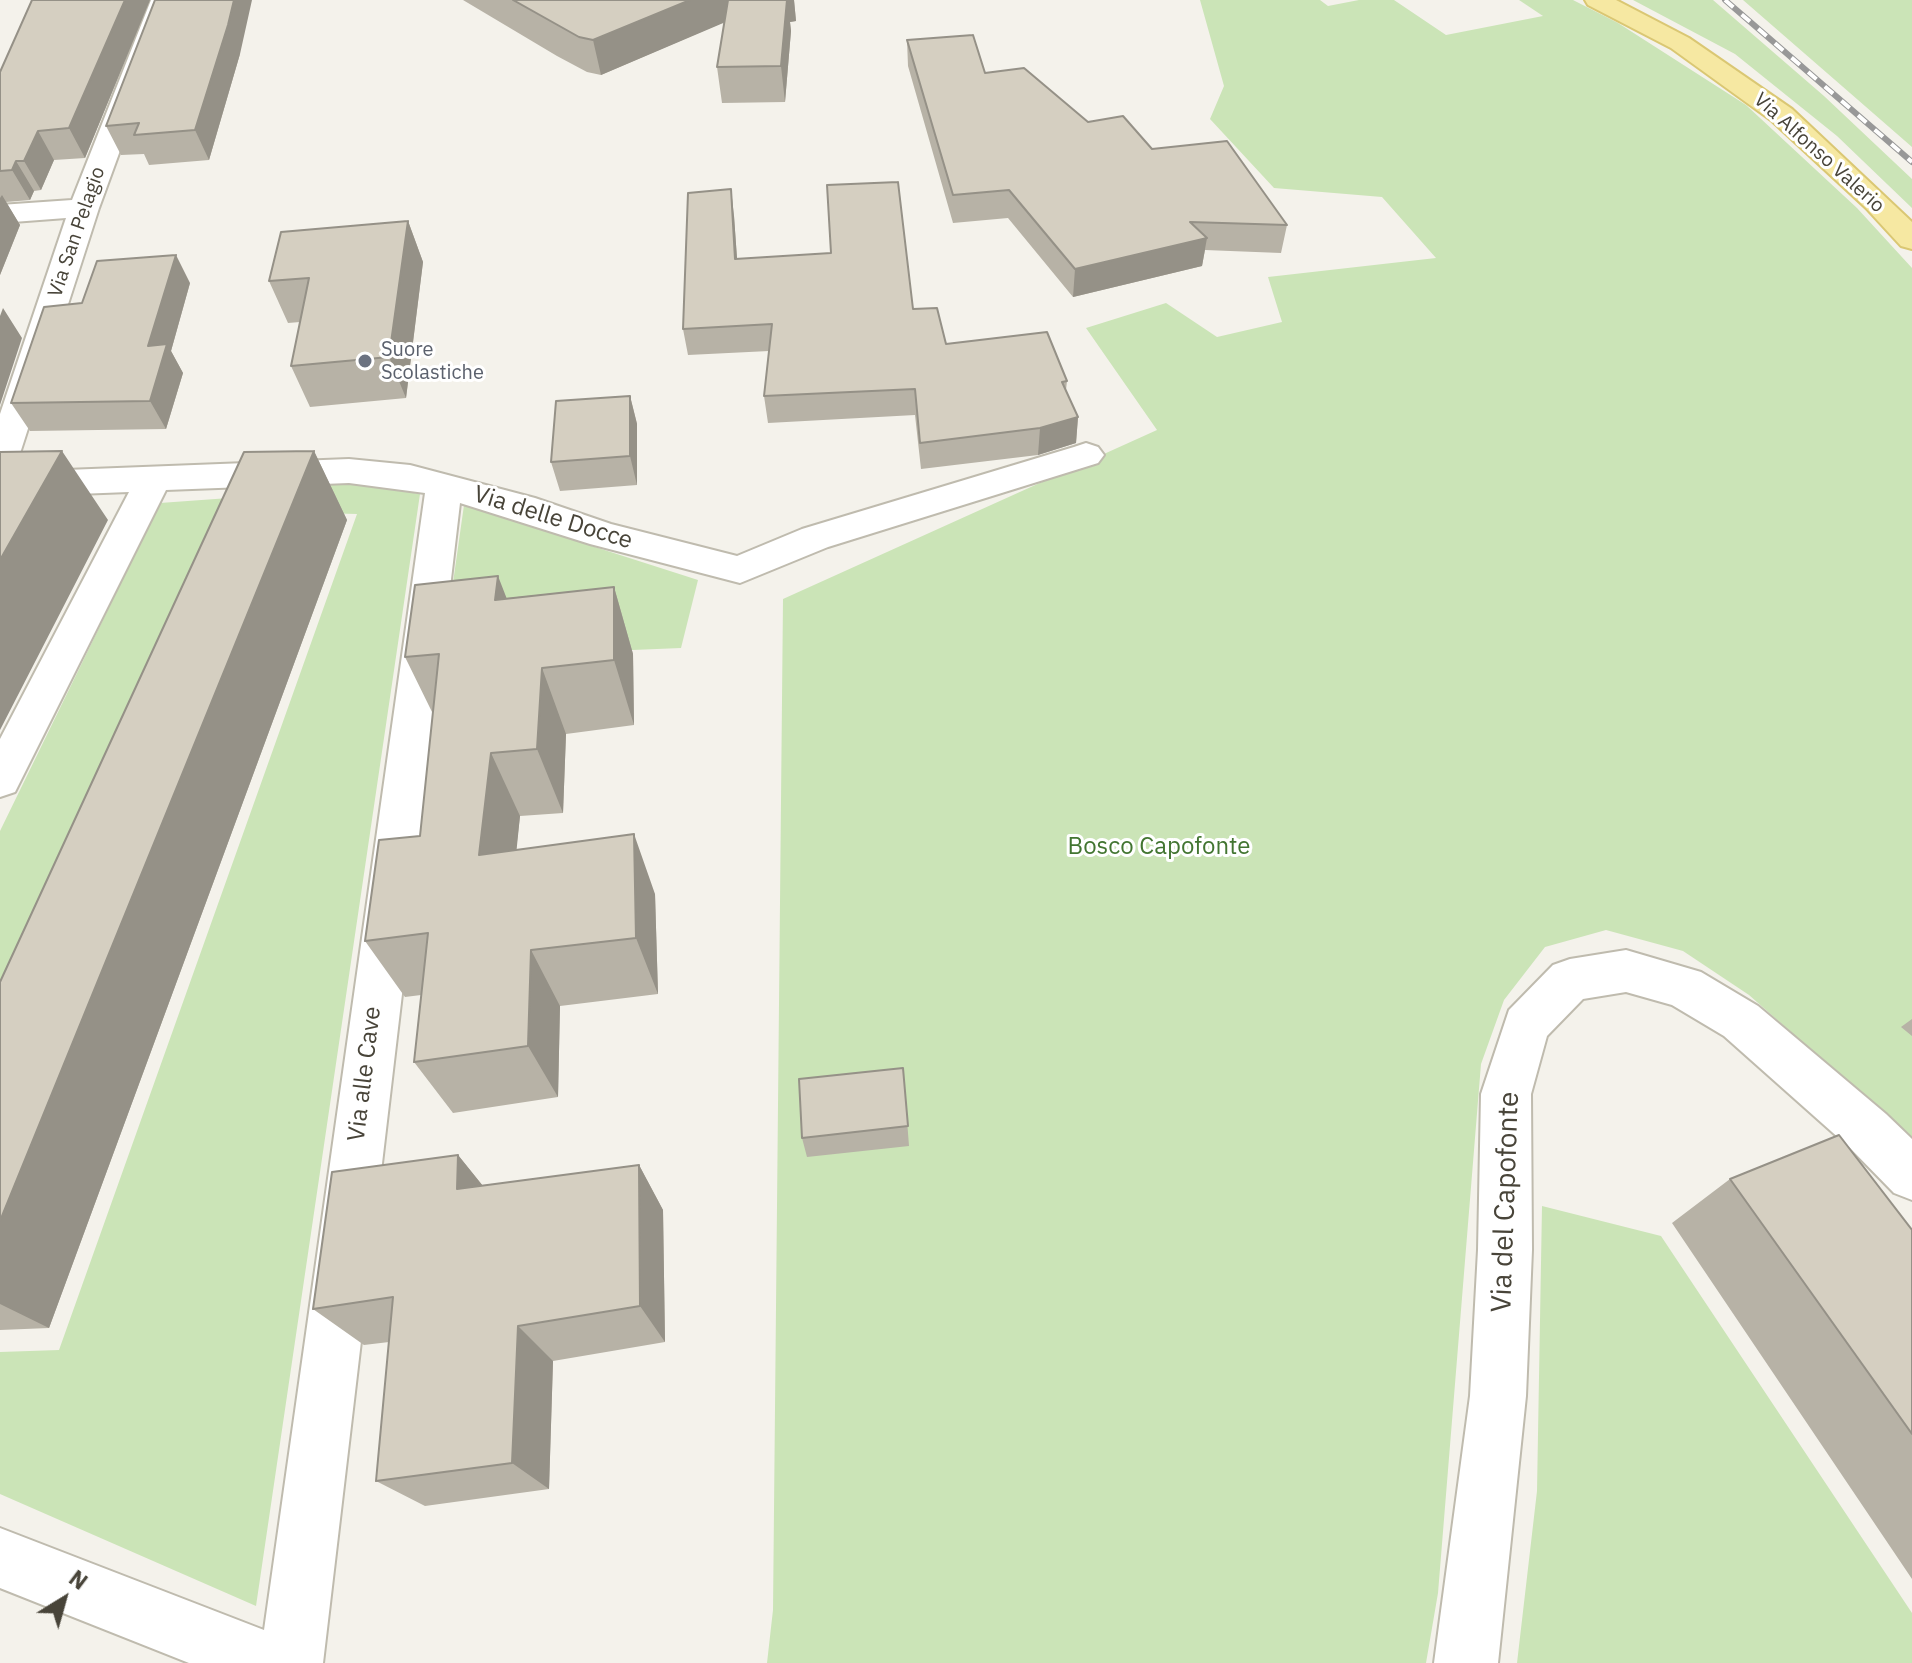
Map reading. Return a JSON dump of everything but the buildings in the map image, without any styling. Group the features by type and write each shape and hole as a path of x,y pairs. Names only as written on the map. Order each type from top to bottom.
{"main road":[{"name":"Via Alfonso Valerio","path":"1597,0 1680,43 1782,115 1876,202 1912,240"}],"street":[{"name":"Via San Pelagio","path":"0,467 84,208 163,0"},
{"path":"0,214 84,208"},
{"name":"Via delle Docce","path":"0,485 349,471 410,477 603,535 740,570 815,538 1086,455"},
{"path":"261,517 280,474"},
{"path":"0,780 154,479"},
{"name":"Via alle Cave","path":"0,1558 262,1661 444,485"},
{"name":"Via del Capofonte","path":"1466,1663 1498,1396 1505,1250 1506,1094 1526,1025 1570,980 1626,971 1684,987 1741,1021 1868,1131 1912,1175"}],"green space":[{"name":"Bosco Capofonte","path":"1200,0 1320,0 1328,6 1359,0 1394,0 1446,35 1543,16 1519,0 1573,0 1618,23 1746,105 1857,208 1912,268 1912,1139 1749,995 1683,951 1606,930 1545,947 1504,1000 1481,1064 1438,1593 1426,1663 767,1663 773,1610 783,599 1157,430 1086,328 1166,303 1217,337 1282,322 1268,277 1436,258 1382,197 1274,188 1210,119 1224,86"},
{"path":"1633,0 1713,0 1824,96 1912,179 1912,208 1837,136 1735,54"},
{"path":"1743,0 1912,0 1912,147 1850,93"},
{"path":"349,482 420,494 256,1606 0,1494 0,1352 59,1350 357,514 276,512 289,483"},
{"path":"243,497 0,1043 0,831 160,503"},
{"path":"464,505 698,580 681,648 536,654 448,618"},
{"path":"1542,1206 1661,1236 1912,1613 1912,1663 1517,1663 1537,1491"}],"railway":[{"path":"1725,0 1912,162"}],"place":[{"name":"Suore Scolastiche","path":"365,361"}]}
